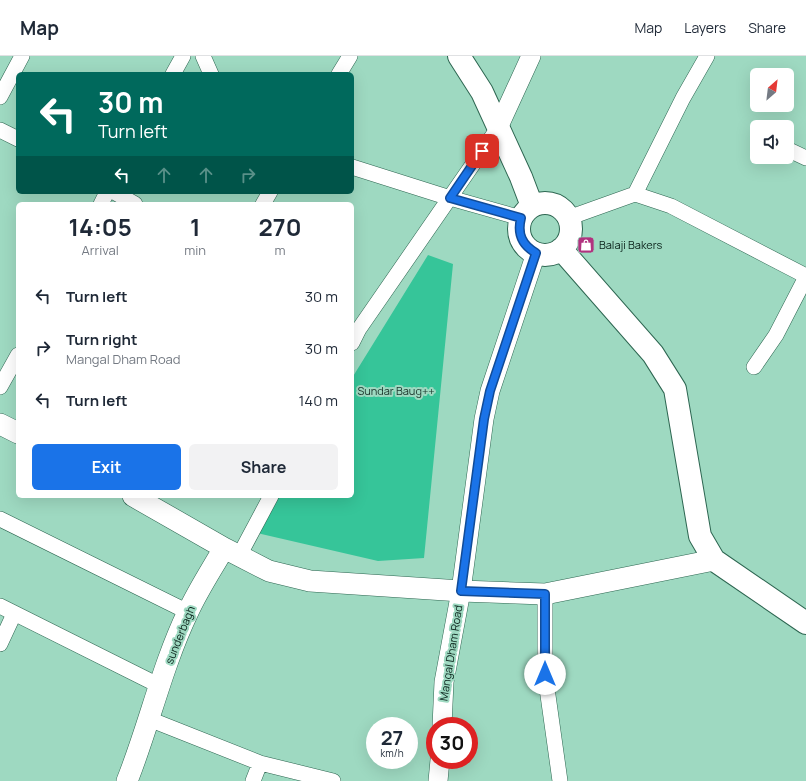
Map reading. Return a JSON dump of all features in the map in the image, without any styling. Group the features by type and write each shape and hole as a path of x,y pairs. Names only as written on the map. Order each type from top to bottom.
{"main road":[{"path":"459,56 482,92 521,177 527,212 519,227 523,243 536,253 545,254 561,249 570,235 571,227 564,211 549,203 527,212"},
{"path":"561,249 653,354 675,389 700,536 714,560 806,622"},
{"path":"0,424 16,432"},
{"path":"136,498 231,552 269,571 310,581 461,591 545,594 714,560"},
{"name":"sunderbagh","path":"126,781 141,746 160,686 188,612 231,552"}],"street":[{"path":"0,97 22,56"},
{"path":"174,72 183,56"},
{"path":"203,56 210,72"},
{"path":"340,72 350,56"},
{"path":"356,327 450,198 498,128 531,56"},
{"path":"635,194 682,98 707,56"},
{"path":"0,130 16,139"},
{"path":"794,152 806,158"},
{"path":"354,168 450,198 527,212"},
{"path":"118,194 132,202"},
{"path":"568,218 635,194 671,206 806,277 776,335 754,367"},
{"name":"Mangal Dham Road","path":"442,717 444,682 461,591 488,398 536,253"},
{"path":"0,387 16,359"},
{"path":"231,552 270,498"},
{"path":"0,519 188,612"},
{"path":"545,594 545,674 560,781"},
{"path":"0,606 160,686"},
{"path":"0,644 14,614"},
{"path":"149,719 260,763 333,781"},
{"path":"253,781 260,763"},
{"path":"438,781 439,769"}],"green space":[{"name":"Sundar Baug++","path":"428,255 453,264 424,558 378,561 257,533 278,498 354,498 354,375"}],"place":[{"name":"Balaji Bakers","path":"586,245"}],"route":[{"path":"482,151 450,198 521,218 519,227 523,243 536,253 490,391 484,419 461,591 545,594 545,674"}]}
